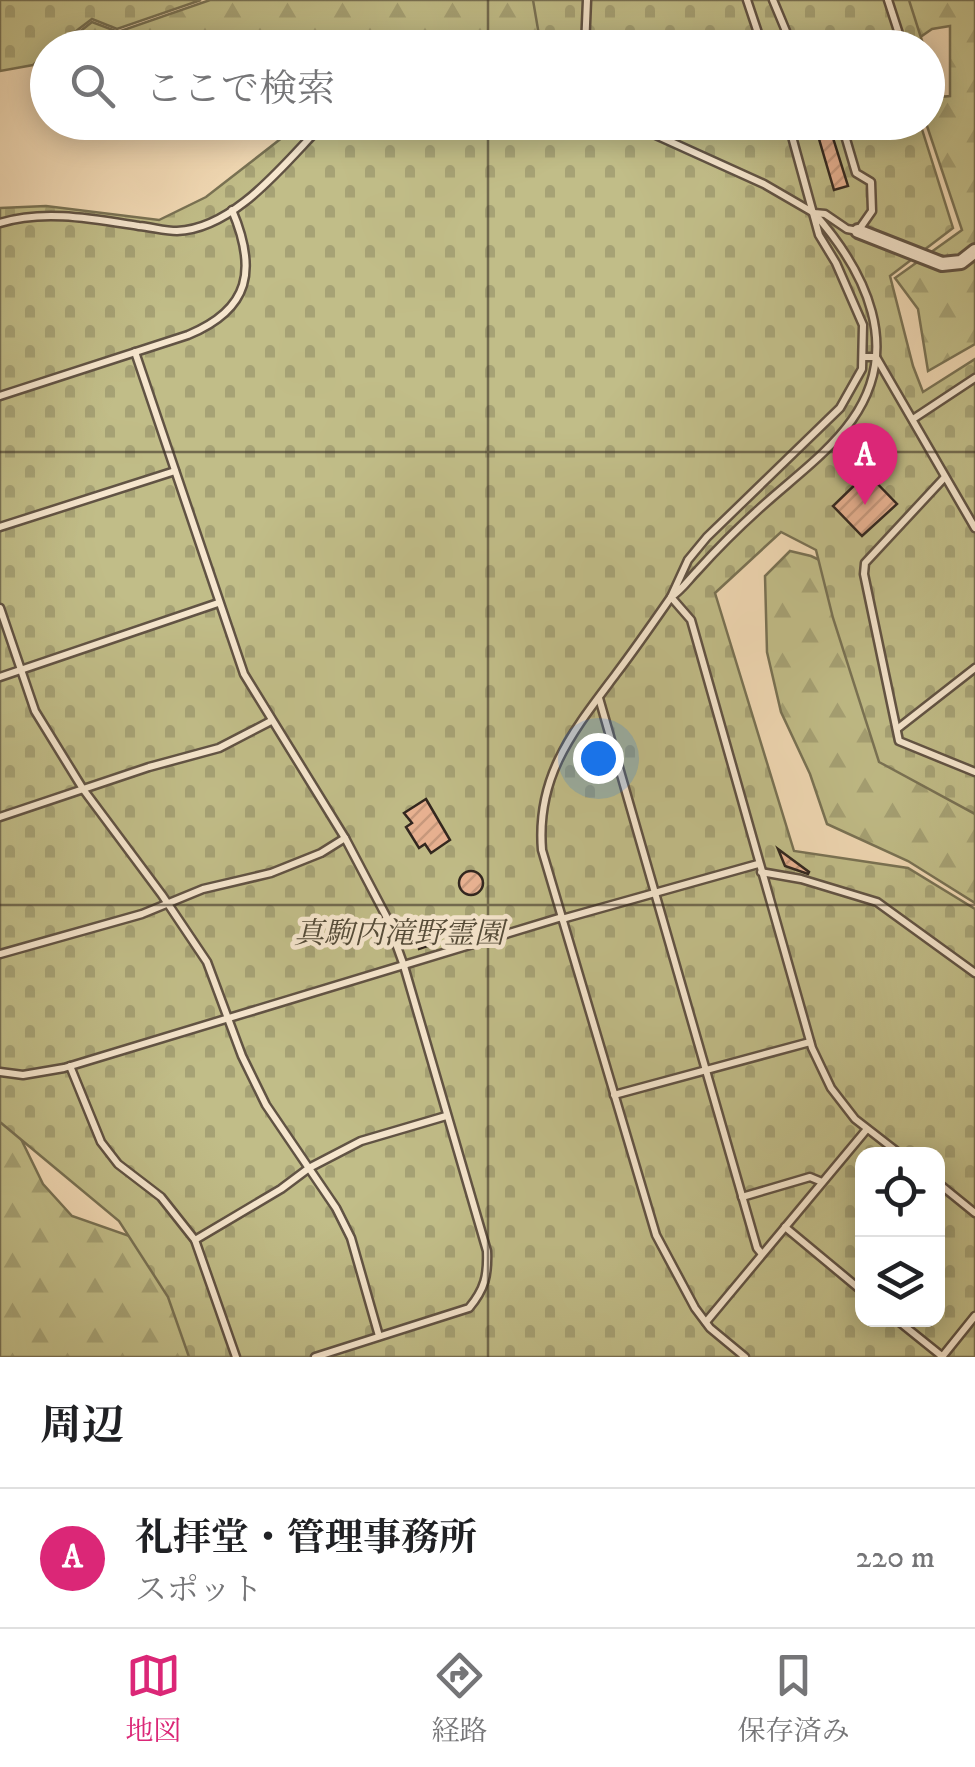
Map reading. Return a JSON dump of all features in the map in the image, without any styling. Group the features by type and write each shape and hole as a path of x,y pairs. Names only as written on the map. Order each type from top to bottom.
{"street":[{"path":"858,231 942,264 961,262 975,251"}],"lane":[{"path":"586,30 587,0"},
{"path":"747,0 757,30"},
{"path":"773,0 785,30"},
{"path":"888,0 898,30"},
{"path":"0,223 20,217 81,217 178,231 203,225 262,188 308,140"},
{"path":"666,140 764,184 814,213 828,229 870,300 877,322 871,381 852,420 671,597 577,725 544,794 542,850 656,1235 677,1280 706,1322 745,1357"},
{"path":"671,597 688,560 840,408 857,380 863,357 862,325 836,263 819,235 793,140"},
{"path":"814,213 826,214 847,229 858,231 872,212 871,182 856,173 846,140"},
{"path":"0,396 206,327 226,312 242,290 246,266 245,240 232,210"},
{"path":"136,352 244,674 374,888 404,966 486,1251 488,1272 483,1290 470,1308 315,1357"},
{"path":"863,357 876,358"},
{"path":"876,358 974,526"},
{"path":"913,419 975,378"},
{"path":"0,527 175,471"},
{"path":"946,477 865,563 864,574 899,741 975,772"},
{"path":"671,597 691,620 810,1042 831,1088 854,1119 891,1147"},
{"path":"0,677 218,603"},
{"path":"0,608 36,711 83,788 206,962 266,1105 336,1208 350,1238 379,1336"},
{"path":"896,729 975,668"},
{"path":"599,697 742,1198 762,1254"},
{"path":"0,817 219,748 272,720"},
{"path":"0,954 142,914 226,882 271,873 321,854 345,838"},
{"path":"0,1072 24,1075 70,1066 562,918 760,868 877,902 975,973"},
{"path":"614,1095 810,1042"},
{"path":"70,1066 101,1142 118,1164 160,1197 194,1240 236,1357"},
{"path":"194,1240 281,1190 309,1168 361,1141 446,1116"},
{"path":"706,1322 867,1128"},
{"path":"742,1198 810,1178 822,1182"},
{"path":"945,1189 975,1213"},
{"path":"784,1227 855,1285"},
{"path":"906,1327 943,1357 975,1316"}],"green space":[{"path":"0,0 201,0 117,29 92,19 77,30 30,30 30,66 0,71"},
{"path":"210,0 537,0 551,30 124,30"},
{"path":"533,0 909,0 919,30 538,30"},
{"path":"815,0 975,0 975,344 928,371 918,309 895,278 962,230 932,140 945,140 945,96 950,96 950,26 873,30"},
{"path":"92,22 113,30 82,30"},
{"name":"真駒内滝野霊園","path":"279,140 925,140 953,228 890,276 923,392 975,359 975,814 879,762 833,618 816,550 781,532 715,593 794,851 908,868 975,909 975,1357 189,1357 168,1297 119,1221 0,1122 0,208 46,206 159,220 206,197"},
{"path":"790,551 826,563 975,803 975,903 908,861 827,824 810,774 781,712 767,652 765,576"},
{"path":"0,1096 43,1184 72,1216 158,1246 255,1357 0,1357"}],"building":[{"path":"819,140 834,140 848,186 834,190"},
{"path":"867,473 897,504 862,536 833,506"},
{"path":"426,799 450,840 431,853 425,844 419,848 406,827 412,823 404,813"},
{"path":"778,849 809,872 808,874 785,866"},
{"path":"471,871 483,883 471,895 459,883"},
{"path":"429,926 434,944 419,949 414,932"}],"place":[{"name":"礼拝堂・管理事務所","path":"865,505"}]}
